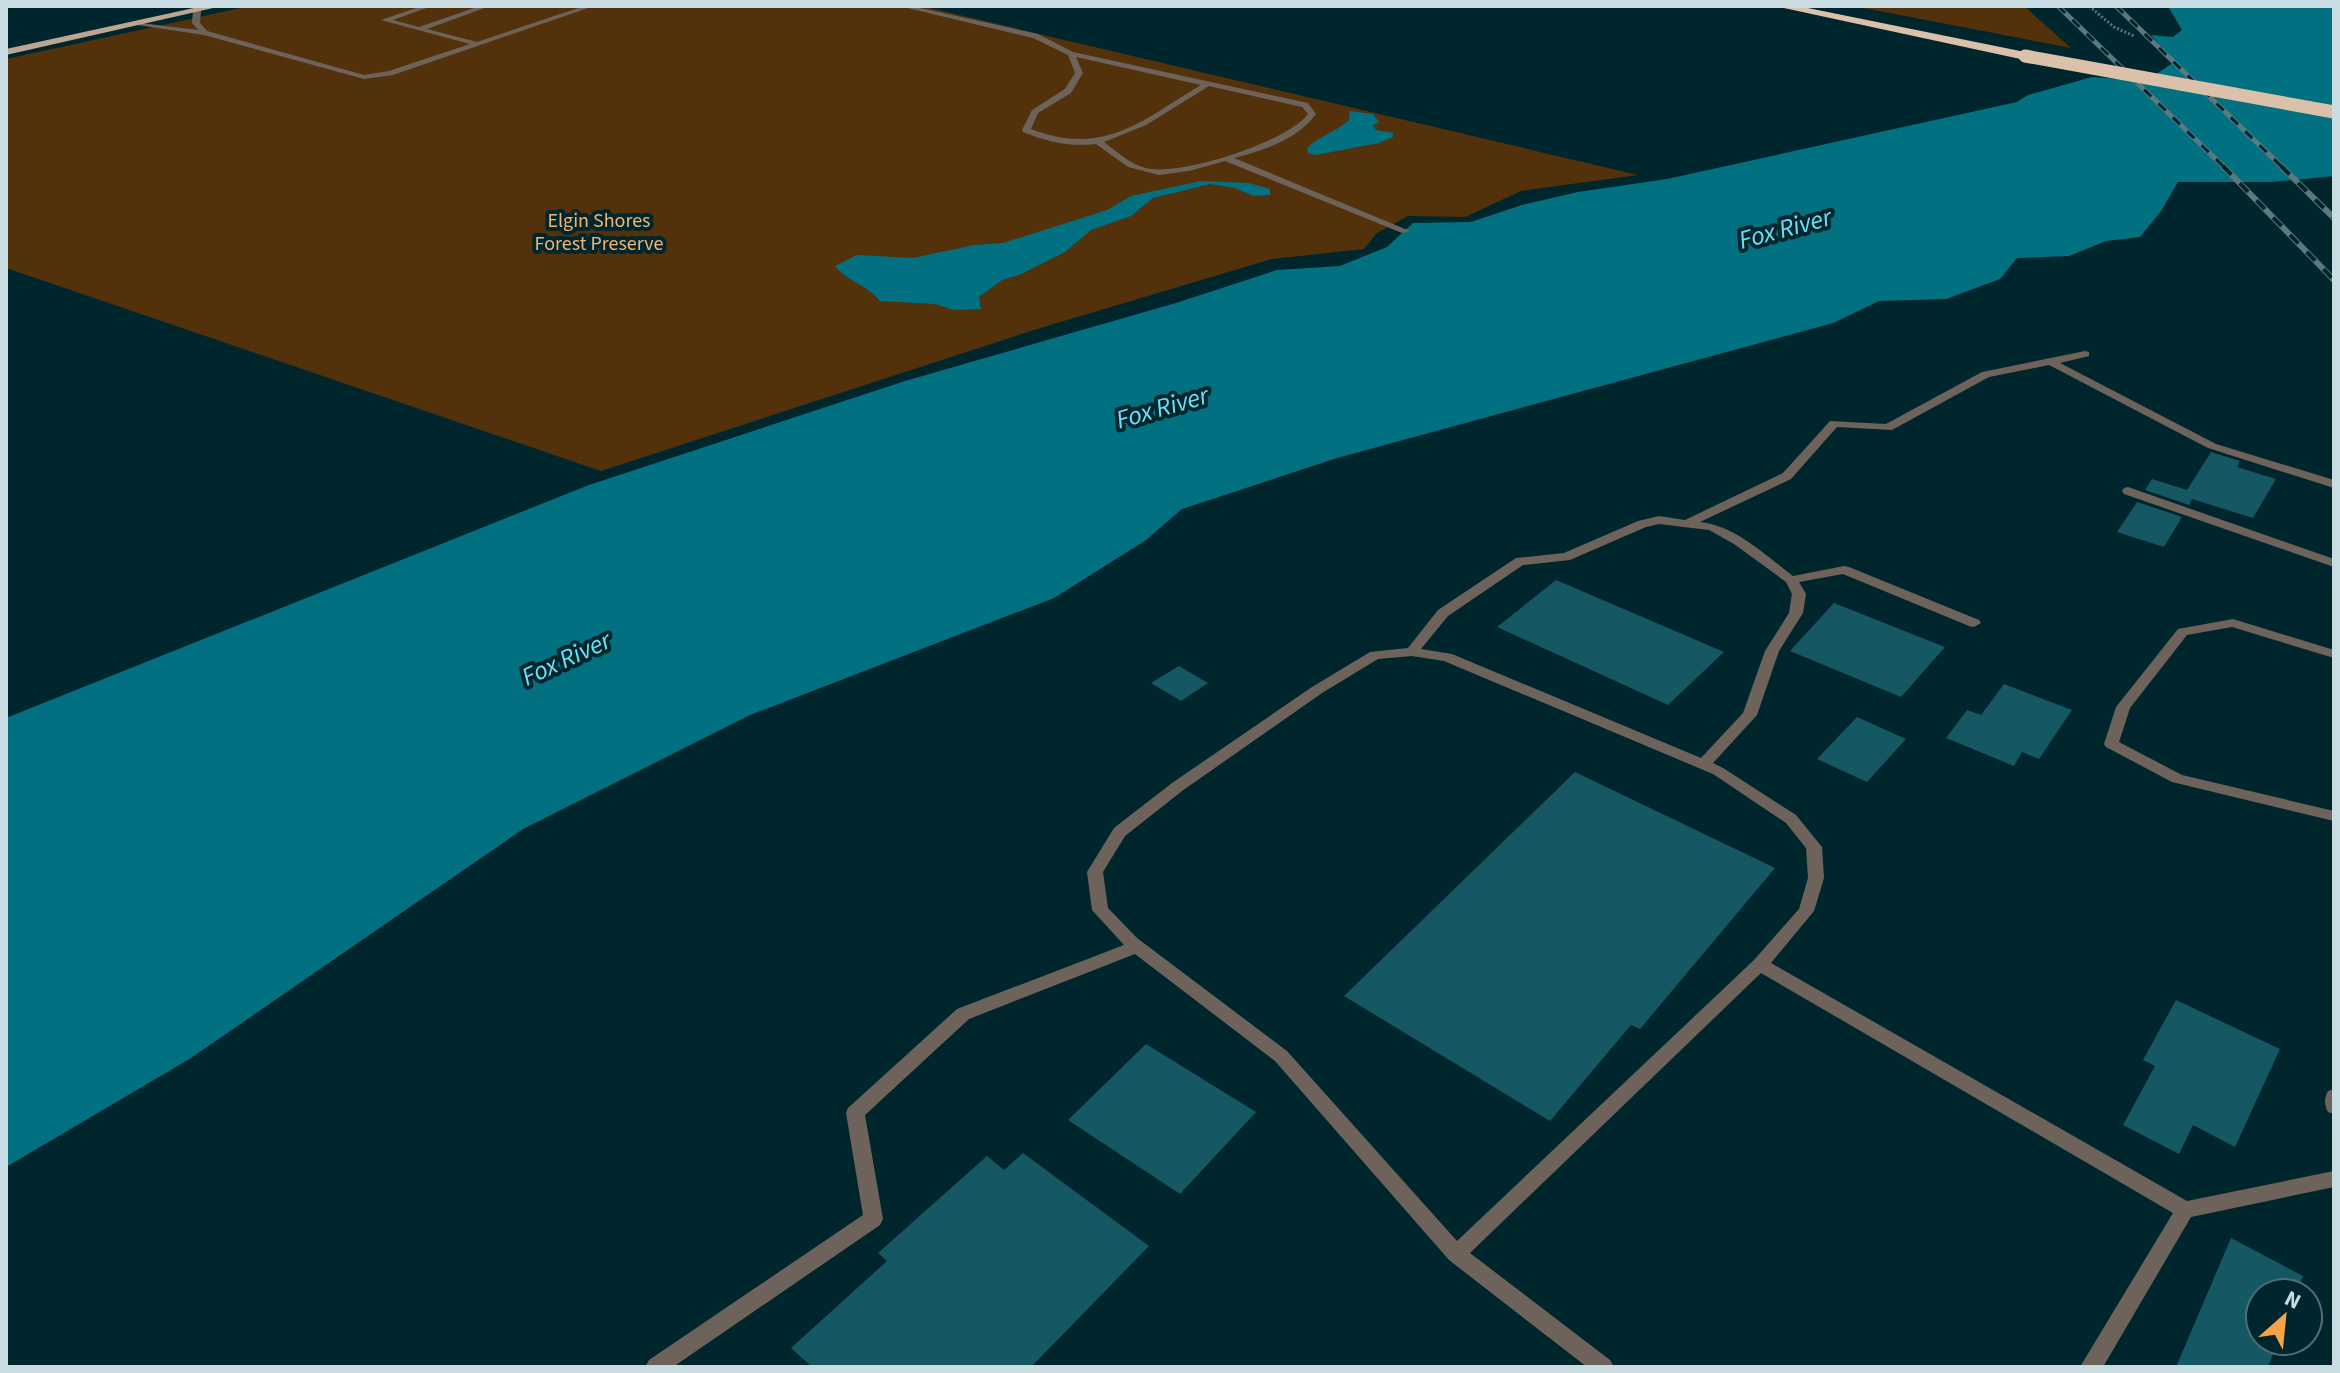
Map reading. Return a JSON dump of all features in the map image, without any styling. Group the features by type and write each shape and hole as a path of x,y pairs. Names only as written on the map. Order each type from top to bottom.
{"highway":[{"path":"1780,6 2334,112"},
{"path":"1816,6 2027,52 2334,104"}],"main road":[{"path":"6,52 217,6"}],"lane":[{"path":"429,6 385,20 478,44"},
{"path":"419,29 487,6"},
{"path":"141,25 204,33 364,77 390,73 591,6"},
{"path":"902,6 1035,36 1071,54 1305,105 1312,114 1308,122 1270,144 1169,174 1125,165 1099,142"},
{"path":"197,11 196,23 204,33"},
{"path":"1071,54 1079,73 1068,91 1035,112 1026,130 1040,137 1078,145 1121,136 1208,84"},
{"path":"1226,158 1405,231"},
{"path":"1690,522 1787,476 1834,423 1888,428 1986,374 2085,354"},
{"path":"2050,362 2212,446 2334,484"},
{"path":"2128,491 2334,563"},
{"path":"1412,652 1443,613 1520,561 1566,557 1642,524 1659,520 1712,527 1738,541 1791,580 1799,594 1796,613 1772,651 1750,715 1704,764"},
{"path":"1791,580 1844,570 1974,623"},
{"path":"2334,654 2233,623 2183,632 2123,707 2111,744 2177,779 2334,816"},
{"path":"1456,1254 1760,964 1806,911 1816,878 1814,847 1791,819 1704,764 1447,657 1412,652 1375,655 1317,690 1177,787 1119,832 1095,872 1100,910 1138,946 1281,1056 1456,1254 1603,1367"},
{"path":"656,1367 873,1219 855,1113 963,1014 1138,946"},
{"path":"1760,964 2185,1210 2334,1179"},
{"path":"2334,1096 2334,1107"},
{"path":"2091,1367 2185,1210"}],"path":[{"path":"2089,6 2114,27 2134,36"}],"green space":[{"name":"Elgin Shores Forest Preserve","path":"250,6 921,6 1638,175 1521,191 1465,217 1408,216 1377,233 1364,249 1272,259 1037,329 601,471 6,268 6,59"},
{"path":"1853,6 2024,6 2071,48"}],"water":[{"name":"Fox River","path":"2168,6 2334,6 2334,176 2272,182 2178,182 2161,211 2140,237 2106,241 2069,256 2017,258 2000,279 1946,299 1879,301 1833,323 1337,458 1182,509 1146,540 1054,598 750,715 523,829 191,1058 6,1167 6,718 589,485 905,381 1176,303 1277,270 1340,266 1387,247 1413,223 1471,222 1522,205 1578,192 1667,179 2017,102 2028,95 2092,77 2146,81 2174,62 2151,35 2173,37 2182,30"},
{"path":"1350,111 1373,114 1379,122 1373,126 1376,130 1393,133 1393,137 1379,143 1316,155 1308,153 1307,148 1349,120"},
{"path":"1201,181 1249,183 1270,189 1270,195 1253,196 1235,188 1210,184 1153,198 1131,216 1091,230 1065,252 1002,280 979,297 981,309 954,310 935,304 880,301 835,266 857,255 913,258 974,245 1003,243 1107,210 1131,196"}],"building":[{"path":"2211,452 2240,461 2237,467 2276,479 2253,518 2192,499 2189,505 2145,490 2152,479 2187,490"},
{"path":"2137,502 2182,517 2164,547 2117,532"},
{"path":"1556,580 1724,652 1668,705 1497,627"},
{"path":"1834,603 1945,647 1901,697 1790,651"},
{"path":"1179,666 1208,683 1181,701 1151,683"},
{"path":"2004,684 2072,710 2039,759 2022,752 2014,766 1946,738 1967,710 1981,715"},
{"path":"1857,717 1906,739 1867,782 1817,759"},
{"path":"1575,772 1775,868 1640,1029 1631,1025 1550,1121 1344,996"},
{"path":"2176,1000 2280,1049 2235,1147 2193,1125 2179,1154 2123,1125 2155,1066 2143,1060"},
{"path":"1146,1044 1256,1112 1180,1194 1068,1120"},
{"path":"1023,1153 1149,1246 1031,1367 812,1367 791,1348 887,1261 878,1253 987,1156 1004,1170"},
{"path":"2231,1238 2303,1276 2244,1277 2244,1357 2272,1357 2268,1367 2176,1367"}],"railway":[{"path":"2058,6 2224,167"},
{"path":"2116,6 2283,168"},
{"path":"2281,166 2334,218"},
{"path":"2224,167 2334,280"}]}
